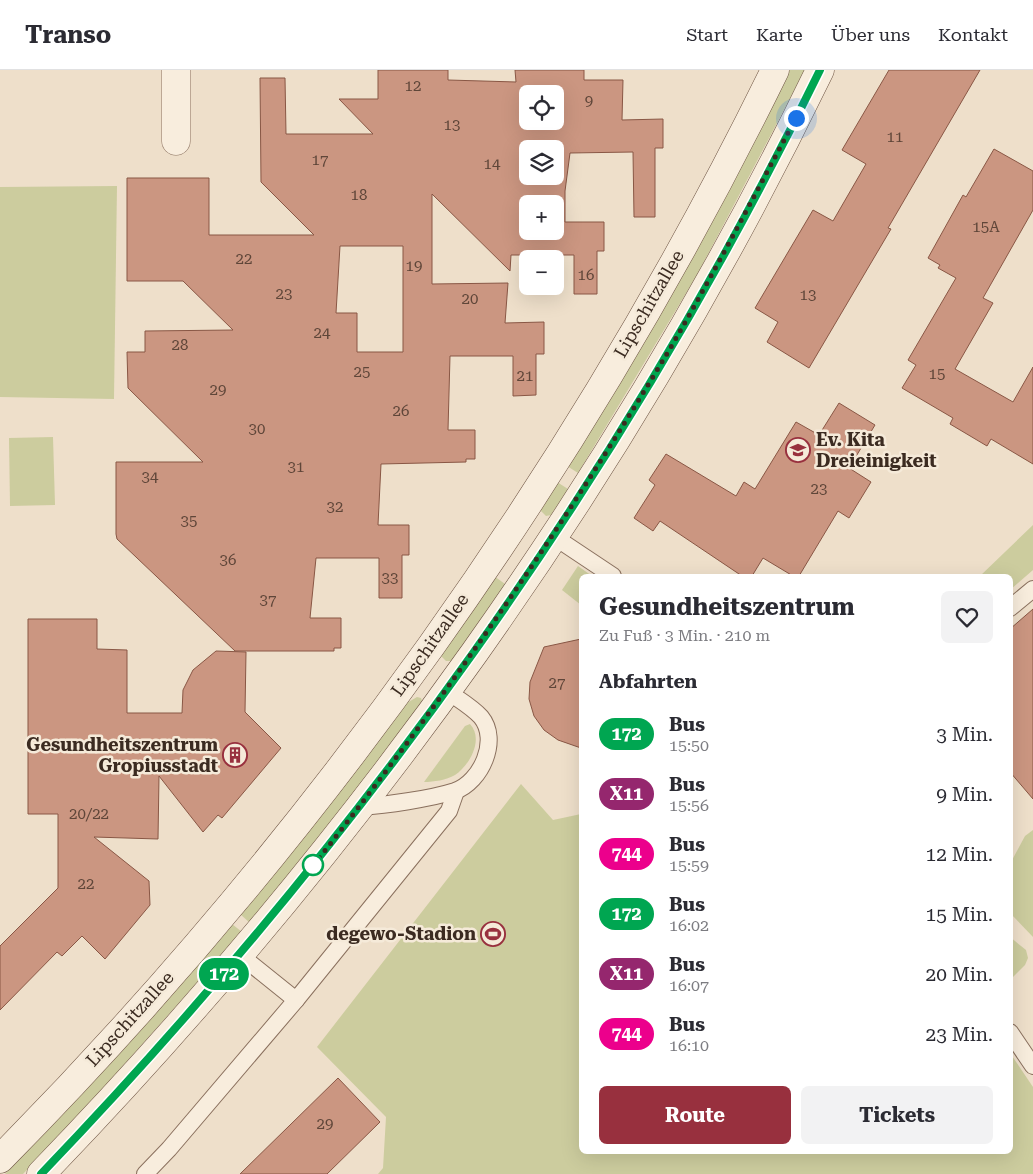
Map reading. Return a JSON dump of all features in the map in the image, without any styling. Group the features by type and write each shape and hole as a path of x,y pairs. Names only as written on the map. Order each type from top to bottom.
{"street":[{"path":"176,70 176,141"},
{"name":"Lipschitzallee","path":"0,1160 112,1041 226,911 291,830 414,668 520,514 650,305 708,201 775,70"},
{"path":"41,1174 105,1107 240,955 360,807 447,691 553,536 693,309 820,70"},
{"path":"520,514 553,536"},
{"path":"414,668 447,691"}],"lane":[{"path":"553,536 610,574"},
{"path":"1013,606 1033,589"},
{"path":"360,807 456,791 471,781 482,767 487,756 488,743 482,718 447,691"},
{"path":"145,1174 169,1149 296,1000 449,810 456,791"},
{"path":"240,955 296,1000"},
{"path":"1013,1036 1033,1066"}],"green space":[{"path":"790,70 805,70 697,275 578,473 567,466 709,227"},
{"path":"117,186 114,399 0,397 0,187"},
{"path":"53,437 55,505 10,506 9,438"},
{"path":"557,482 568,489 551,515 546,516 540,510"},
{"path":"1033,525 1033,570 1013,587 1013,574 982,574"},
{"path":"578,566 589,574 579,574 579,603 562,590"},
{"path":"494,576 505,584 452,661 446,661 441,656"},
{"path":"417,697 421,698 422,701 372,771 250,923 240,914 405,704"},
{"path":"470,724 476,737 473,751 466,765 461,771 451,777 424,782 465,726"},
{"name":"degewo-Stadion","path":"521,784 553,820 579,814 579,1154 1013,1154 1013,1057 1033,1087 1033,1174 378,1174 383,1168 386,1117 317,1047"},
{"path":"1033,830 1033,937 1013,916 1013,858 1025,836"},
{"path":"232,924 242,932 82,1112 23,1174 5,1174 132,1039"},
{"path":"1013,939 1026,950 1028,958 1025,965 1013,977"}],"building":[{"path":"378,70 448,70 448,80 516,82 515,70 584,70 584,80 623,80 622,120 663,119 663,148 655,148 655,217 634,217 633,152 570,153 565,191 565,222 604,222 604,251 597,251 597,294 574,294 574,255 564,255 564,250 519,250 519,255 511,255 510,271 432,194 432,284 508,283 505,323 544,322 544,354 536,354 536,395 513,396 513,356 450,356 448,430 475,430 475,459 466,459 466,462 381,464 378,525 409,525 409,555 402,555 402,598 379,598 379,558 316,558 310,618 341,618 341,648 334,648 334,651 235,651 117,539 116,462 203,462 128,388 127,352 145,352 145,331 233,330 183,281 127,281 127,178 209,178 209,235 314,235 261,182 260,78 285,78 286,134 373,134 339,99 378,99","holes":["340,246 403,246 403,352 357,352 357,313 336,313"]},
{"path":"889,70 980,70 888,228 891,229 809,368 767,342 778,322 755,308 813,210 833,221 866,164 842,150"},
{"path":"994,149 1033,171 1033,210 983,298 993,303 955,369 1013,402 1033,367 1033,464 991,439 987,446 950,424 953,418 902,388 916,365 908,360 956,278 938,268 940,265 928,258 963,195 966,197"},
{"path":"839,403 875,425 849,468 871,482 849,518 838,511 800,574 790,574 763,558 753,574 739,574 660,521 653,531 634,518 655,485 649,480 666,454 736,496 744,482 755,489 796,422 819,435"},
{"path":"1033,609 1033,799 1013,776 1013,626"},
{"path":"28,619 97,619 97,649 127,650 127,713 182,713 183,690 193,670 216,651 246,652 245,712 281,748 222,818 218,815 203,832 159,776 158,839 94,837 149,881 150,905 105,959 82,936 62,956 57,952 0,1010 0,946 58,888 58,814 28,814"},
{"path":"579,639 579,747 558,740 544,730 534,716 529,699 530,682 544,647"},
{"path":"338,1078 380,1122 327,1174 240,1174"}],"bus line":[{"name":"172","path":"41,1174 174,1031 288,898 360,807 464,667 517,591 584,488 669,350 750,206 820,70"}],"place":[{"name":"Ev. Kita Dreieinigkeit","path":"798,450"},
{"name":"Gesundheitszentrum Gropiusstadt","path":"235,755"},
{"name":"degewo-Stadion","path":"493,934"}],"route":[{"path":"313,865 308,872 360,807 464,667 517,591 584,488 693,309 796,118"}]}
